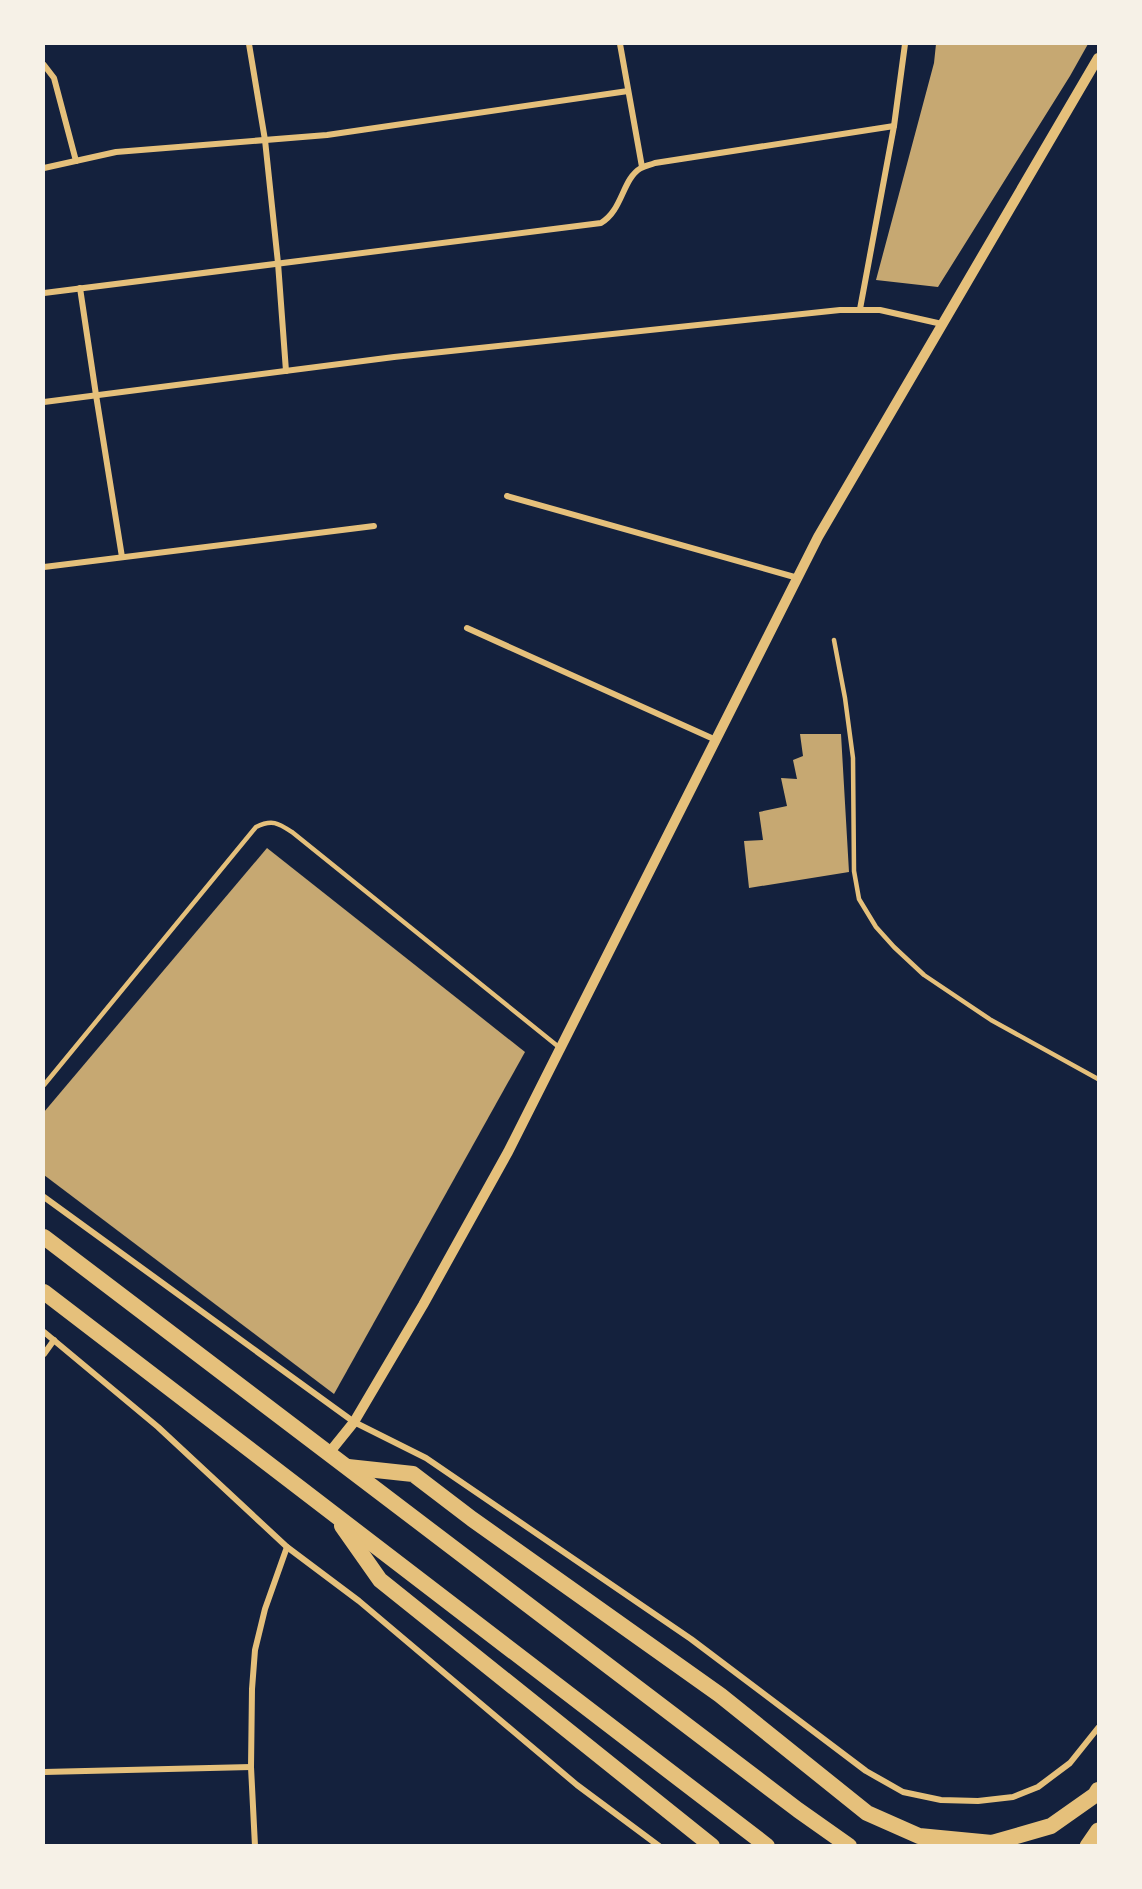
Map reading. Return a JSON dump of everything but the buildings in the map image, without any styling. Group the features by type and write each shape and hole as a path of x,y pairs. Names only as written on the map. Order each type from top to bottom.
{"highway":[{"path":"44,1237 789,1803 849,1845"},
{"path":"44,1292 767,1845"},
{"path":"348,1467 413,1474 472,1519 720,1695 867,1813 919,1836 992,1842 1051,1826 1095,1795 1098,1790"},
{"path":"332,1512 380,1580 712,1845"}],"main road":[{"path":"1087,1845 1098,1830"}],"street":[{"path":"249,44 265,140 286,370"},
{"path":"620,44 642,167"},
{"path":"860,309 894,126 905,44"},
{"path":"329,1453 354,1422 423,1305 502,1162 818,537 1098,58"},
{"path":"44,64 54,78 76,161"},
{"path":"44,168 116,152 327,135 628,91"},
{"path":"44,293 601,223 609,218 634,173 642,167 655,163 894,126"},
{"path":"80,288 122,557"},
{"path":"44,402 417,354 805,313 880,310 942,324"},
{"path":"507,496 798,578"},
{"path":"44,567 375,526"},
{"path":"467,628 717,740"},
{"path":"44,1197 354,1422 426,1458 691,1639 866,1771 903,1792 941,1800 978,1801 1013,1797 1038,1788 1070,1763 1098,1728"},
{"path":"44,1332 158,1427 287,1547 359,1601 577,1785 656,1844"},
{"path":"44,1354 54,1340"},
{"path":"255,1845 251,1767 255,1650 265,1609 287,1547"},
{"path":"44,1772 251,1767"}],"lane":[{"path":"834,640 847,709 853,759 854,871 859,899 876,927 924,975 991,1020 1098,1078"},
{"path":"44,1085 256,826 266,822 274,822 292,832 561,1048"}]}
